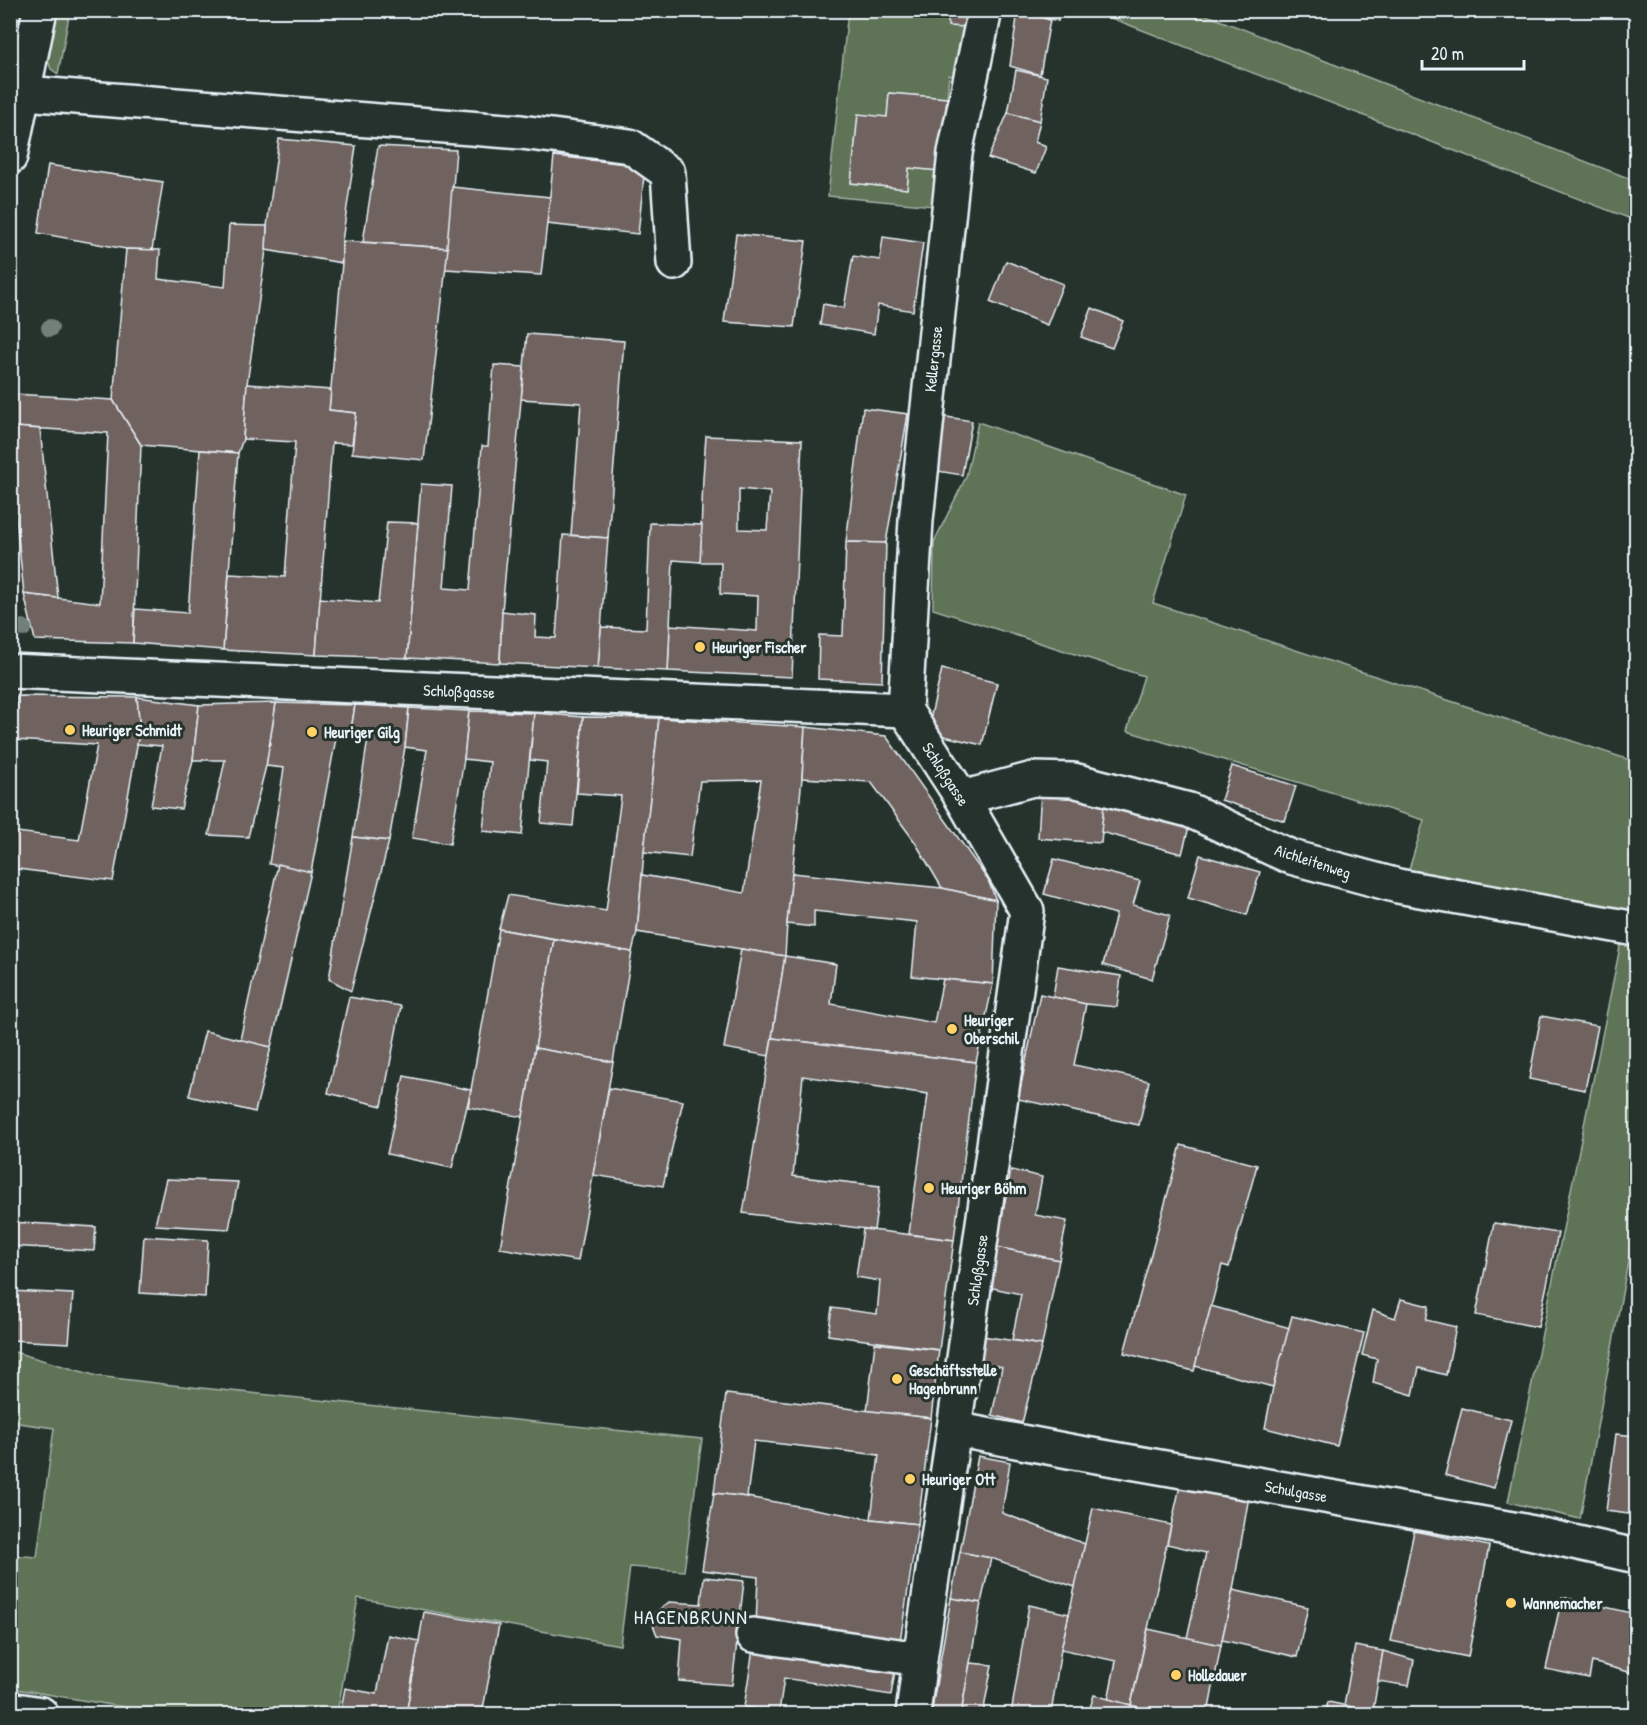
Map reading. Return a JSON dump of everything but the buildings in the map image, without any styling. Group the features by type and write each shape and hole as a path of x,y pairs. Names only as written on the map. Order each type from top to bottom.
{"street":[{"path":"10,157 40,10"},
{"name":"Kellergasse","path":"905,710 916,520 955,153 985,10"},
{"path":"24,93 521,132 630,146 668,172 674,263"},
{"name":"Schloßgasse","path":"10,671 905,710 962,798 1027,911 913,1714"},
{"name":"Aichleitenweg","path":"962,798 1033,778 1072,780 1189,810 1291,857 1387,883 1636,929"},
{"name":"Schulgasse","path":"954,1429 1524,1531 1636,1556"},
{"path":"753,1635 920,1659"},
{"path":"10,1709 41,1714"}],"green space":[{"path":"55,11 70,11 58,74 51,69 47,58"},
{"path":"848,11 966,11 964,80 949,75 947,98 889,93 887,117 858,115 851,183 907,189 909,168 939,171 945,207 828,196"},
{"path":"1093,11 1196,11 1636,181 1636,221"},
{"path":"978,422 1186,495 1153,603 1636,762 1636,921 1407,876 1424,820 1127,731 1144,676 933,609 934,542 966,477"},
{"path":"1622,937 1636,939 1636,1219 1580,1519 1508,1502"},
{"path":"11,1351 97,1376 702,1439 684,1571 630,1567 620,1645 358,1598 337,1714 164,1714 11,1688 11,1555 37,1557 54,1428 11,1422"}],"place":[{"name":"Heuriger Fischer","path":"700,647"},
{"name":"Heuriger Schmidt","path":"70,730"},
{"name":"Heuriger Gilg","path":"312,732"},
{"name":"Heuriger Oberschil","path":"952,1029"},
{"name":"Heuriger Böhm","path":"929,1188"},
{"name":"Geschäftsstelle Hagenbrunn","path":"897,1379"},
{"name":"Heuriger Ott","path":"910,1479"},
{"name":"Wannemacher","path":"1511,1603"},
{"name":"Holledauer","path":"1176,1675"}],"district":[{"name":"HAGENBRUNN","path":"691,1617"}]}
